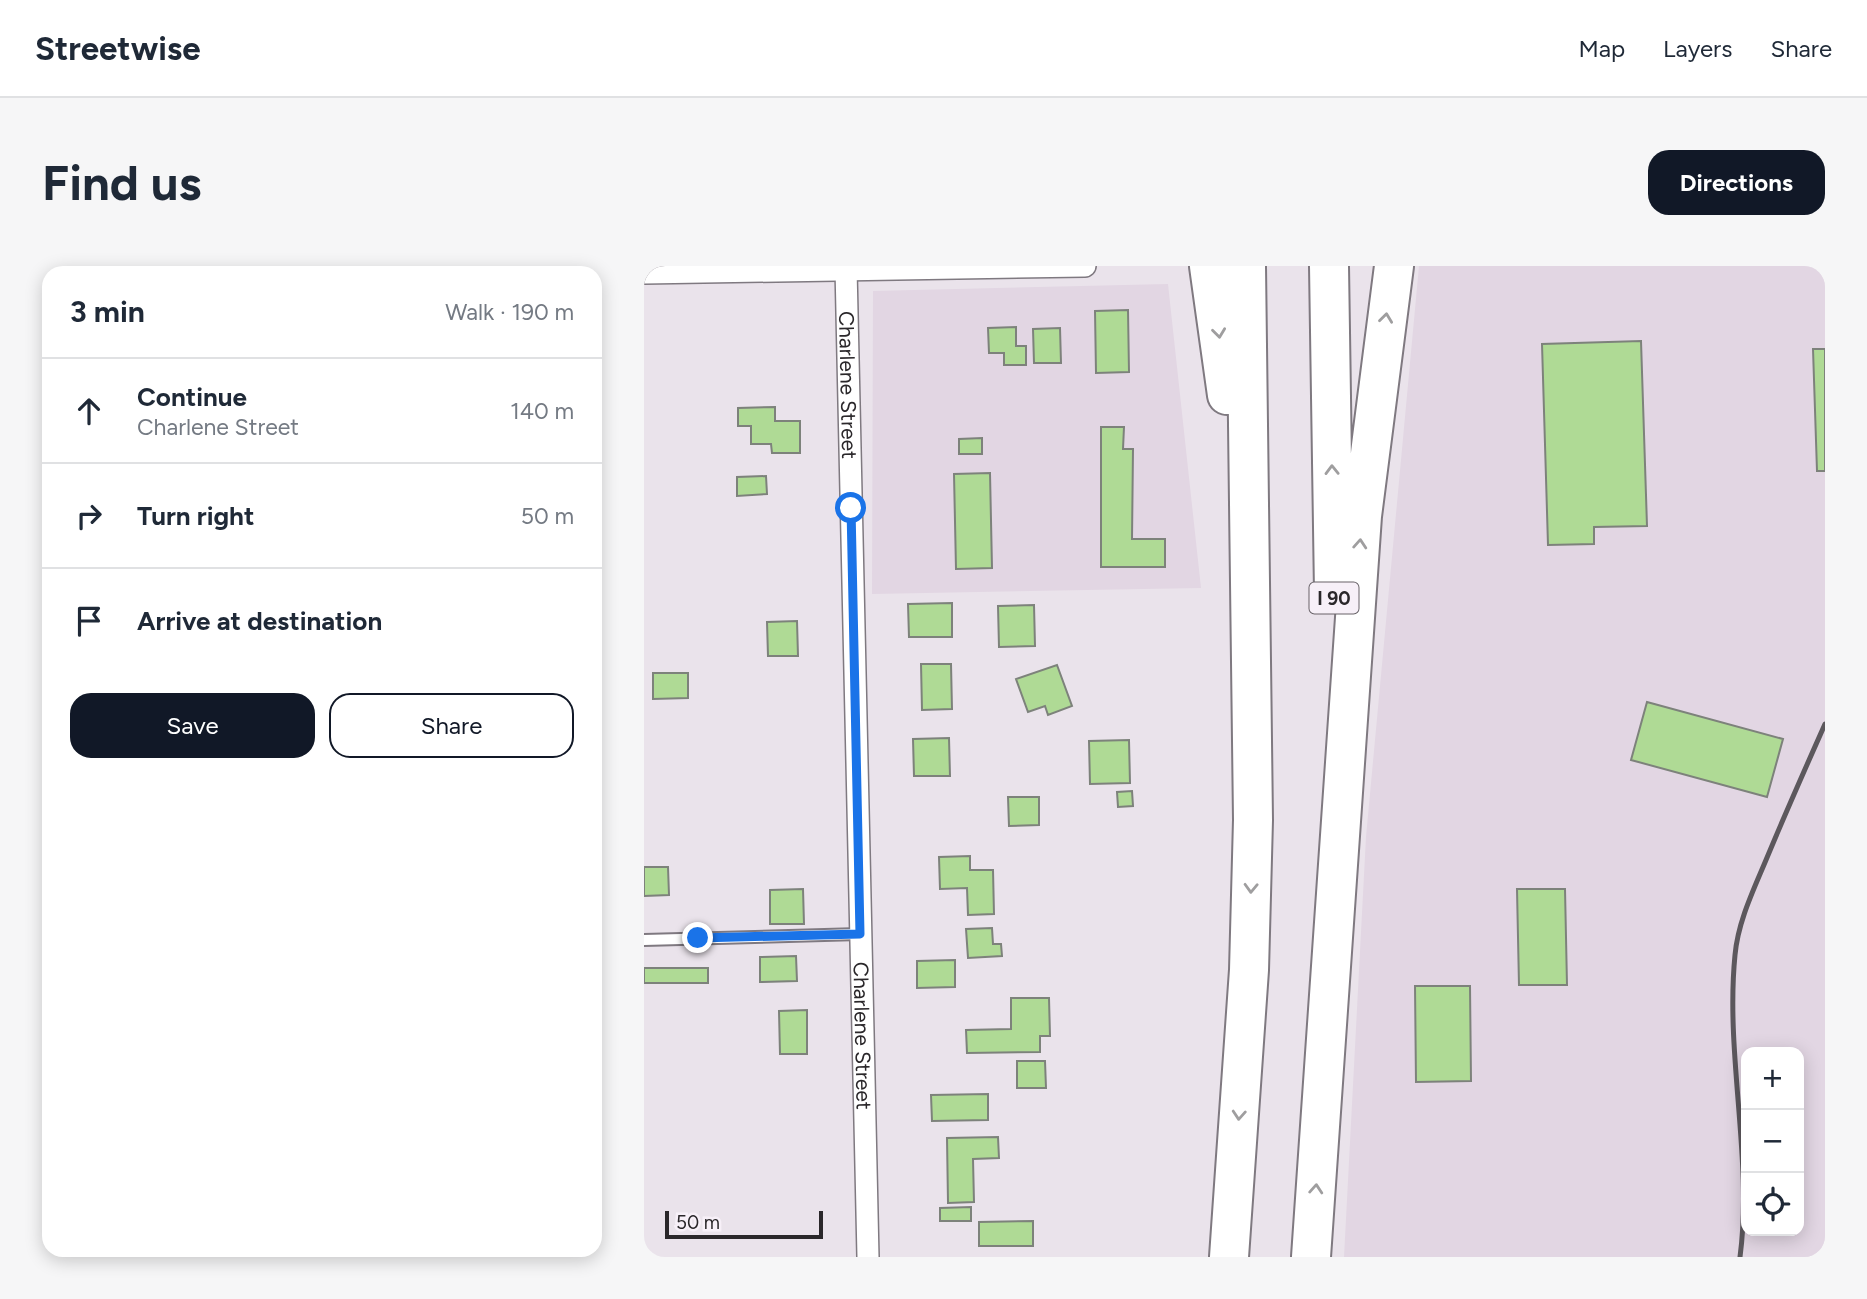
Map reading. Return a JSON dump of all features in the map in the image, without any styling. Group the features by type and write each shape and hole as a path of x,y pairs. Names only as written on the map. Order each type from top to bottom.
{"highway":[{"path":"1209,266 1229,413 1253,820"},
{"path":"1230,1257 1249,970 1253,820 1246,266"},
{"name":"I 90","path":"1311,1257 1332,930 1334,581 1329,266"},
{"path":"1332,930 1362,516 1394,266"}],"street":[{"path":"644,272 1085,266"},
{"name":"Charlene Street","path":"846,268 868,1257"}],"lane":[{"path":"644,940 860,934"}],"shaded area":[{"path":"1419,266 1825,266 1825,1257 1344,1257 1366,837"},
{"path":"1168,284 1201,588 872,594 873,291"}],"building":[{"path":"1128,310 1129,372 1096,373 1095,311"},
{"path":"1016,327 1016,346 1026,346 1026,365 1004,365 1004,353 989,353 988,328"},
{"path":"1060,328 1061,363 1034,363 1033,329"},
{"path":"1641,341 1647,526 1594,527 1594,544 1548,545 1542,344"},
{"path":"1813,349 1825,349 1825,471 1817,471"},
{"path":"775,407 775,421 800,421 800,453 772,453 771,444 751,444 751,426 738,426 738,408"},
{"path":"1101,427 1124,427 1123,449 1133,449 1132,539 1165,539 1165,567 1101,567"},
{"path":"982,438 982,454 959,454 959,439"},
{"path":"990,473 992,568 956,569 954,474"},
{"path":"766,476 767,494 737,496 737,477"},
{"path":"952,603 952,637 909,637 908,604"},
{"path":"1034,605 1035,646 999,647 998,606"},
{"path":"797,621 798,656 768,656 767,622"},
{"path":"921,664 951,664 952,709 922,710"},
{"path":"1057,665 1072,706 1048,715 1045,706 1028,712 1016,679"},
{"path":"653,673 688,673 688,698 653,699"},
{"path":"1647,702 1783,739 1767,797 1631,760"},
{"path":"949,738 950,776 914,776 913,739"},
{"path":"1129,740 1130,783 1090,784 1089,741"},
{"path":"1132,791 1133,806 1118,807 1117,792"},
{"path":"1008,797 1039,797 1039,825 1009,826"},
{"path":"970,856 970,870 993,870 994,914 968,915 967,888 940,889 939,857"},
{"path":"644,867 668,867 669,895 644,896"},
{"path":"803,889 804,924 770,924 770,890"},
{"path":"1517,889 1565,889 1567,985 1519,985"},
{"path":"992,928 993,944 1001,944 1002,956 968,958 966,929"},
{"path":"796,956 797,981 760,982 760,957"},
{"path":"955,960 955,987 917,988 917,961"},
{"path":"644,968 708,968 708,983 644,983"},
{"path":"1415,986 1470,986 1471,1081 1416,1082"},
{"path":"1011,998 1049,998 1050,1036 1040,1036 1040,1052 967,1053 966,1030 1011,1029"},
{"path":"807,1010 807,1054 780,1054 779,1011"},
{"path":"1017,1061 1045,1061 1046,1088 1017,1088"},
{"path":"988,1094 988,1120 932,1121 931,1095"},
{"path":"998,1137 999,1158 973,1159 974,1202 948,1203 947,1138"},
{"path":"971,1207 971,1221 940,1221 940,1208"},
{"path":"1033,1221 1033,1246 979,1246 979,1222"}],"railway":[{"path":"1740,1257 1743,1183 1733,1031 1735,955 1751,895 1825,724"}],"route":[{"path":"698,938 860,934 851,508"}]}
